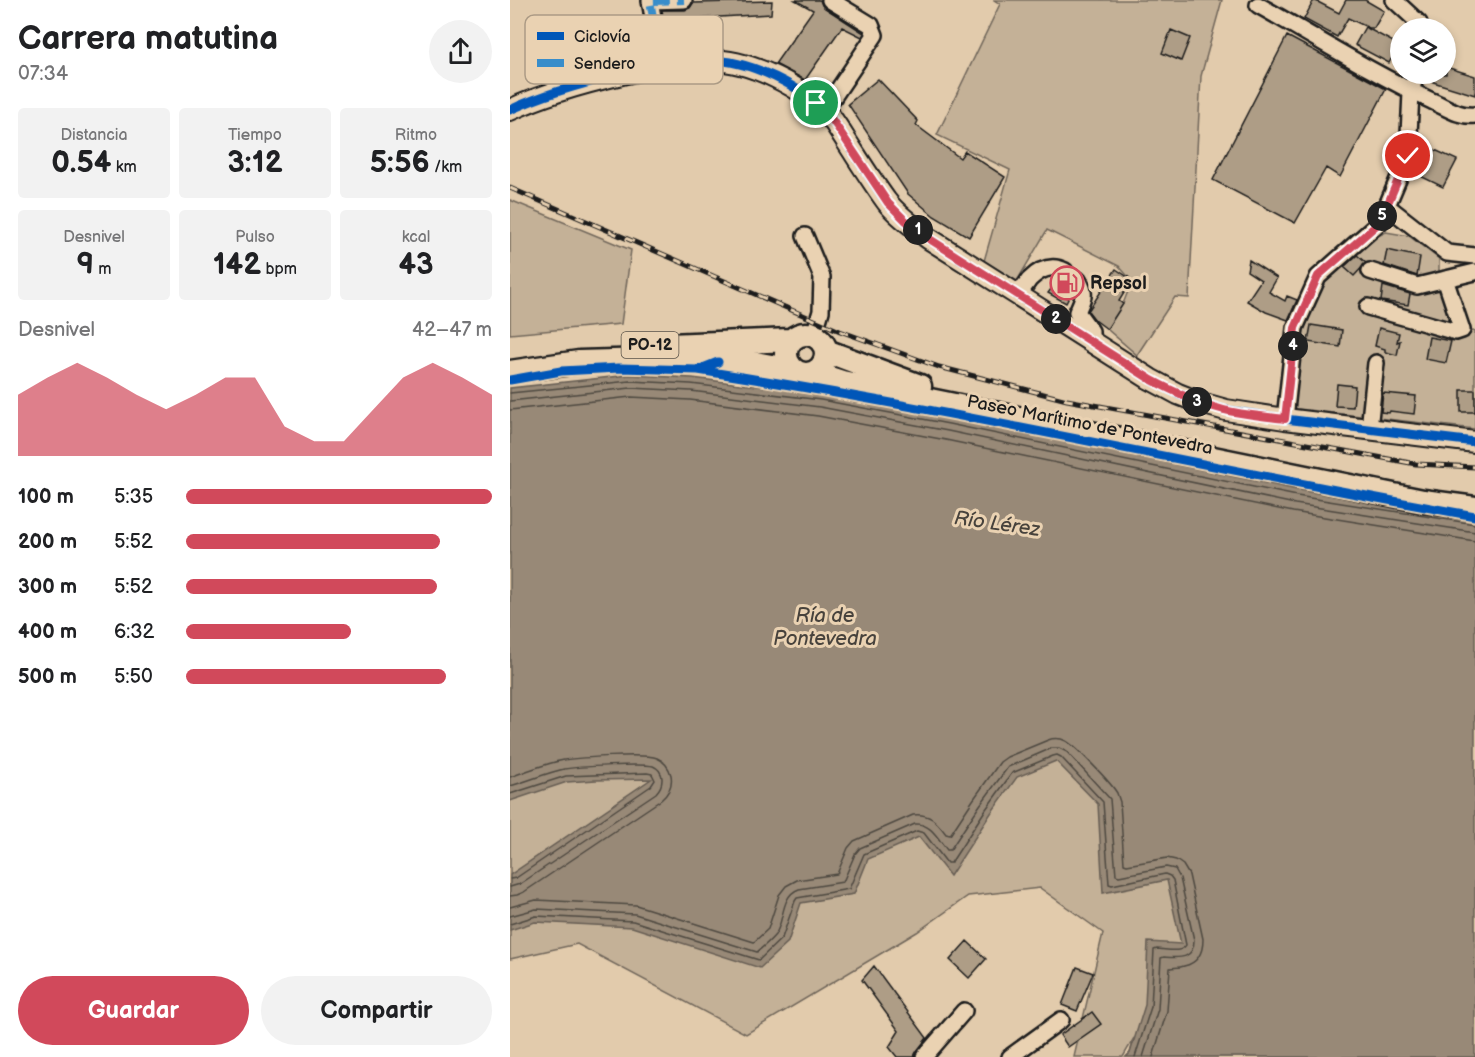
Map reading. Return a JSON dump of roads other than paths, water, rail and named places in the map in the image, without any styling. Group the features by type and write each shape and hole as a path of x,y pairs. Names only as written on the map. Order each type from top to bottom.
{"highway":[{"path":"820,343 826,358 824,364 803,371 789,365 785,352 790,340 808,333 820,343 912,384 952,395 1475,494"},
{"name":"PO-12","path":"510,359 540,354 652,345 790,340"},
{"name":"PO-12","path":"510,372 579,362 648,360 754,363 803,371 854,385 1423,501 1475,508"}],"main road":[{"path":"723,62 757,69 778,78 824,111 888,203 928,238 1150,379 1178,394 1226,411 1475,442"},
{"path":"510,110 531,100 581,84"}],"street":[{"path":"653,15 650,1 684,0"},
{"path":"824,111 875,35 872,25 830,0"},
{"path":"1394,0 1414,18"},
{"path":"1257,5 1411,92 1454,112 1475,116"},
{"path":"1285,419 1295,328 1318,276 1380,222 1408,156 1413,84"},
{"path":"1387,206 1447,253 1475,256"},
{"path":"805,236 822,277 820,343"},
{"path":"1013,292 1023,288 1039,272 1057,267 1065,271"},
{"path":"1370,271 1417,286 1475,272"},
{"path":"1368,307 1456,332 1462,330 1445,279"},
{"path":"1078,280 1083,289 1083,298 1077,312 1091,331 1091,342"},
{"path":"1369,429 1376,363"},
{"path":"924,1057 964,1011"},
{"path":"1010,1057 1061,1020"}],"water":[{"name":"Ría de Pontevedra","path":"630,375 692,378 822,394 1298,490 1475,519 1475,1057 1126,1057 1130,1053 1145,1005 1148,942 1181,944 1167,880 1103,893 1098,804 1056,761 1017,777 950,876 919,837 868,859 854,894 801,903 788,942 760,968 632,927 535,922 510,930 510,875 651,779 567,782 510,801 510,388"}],"railway":[{"path":"510,188 840,331 939,367 1067,400 1416,464 1475,467"}],"place":[{"name":"Repsol","path":"1067,283"}],"water label":[{"name":"Río Lérez","path":"997,524"}]}
